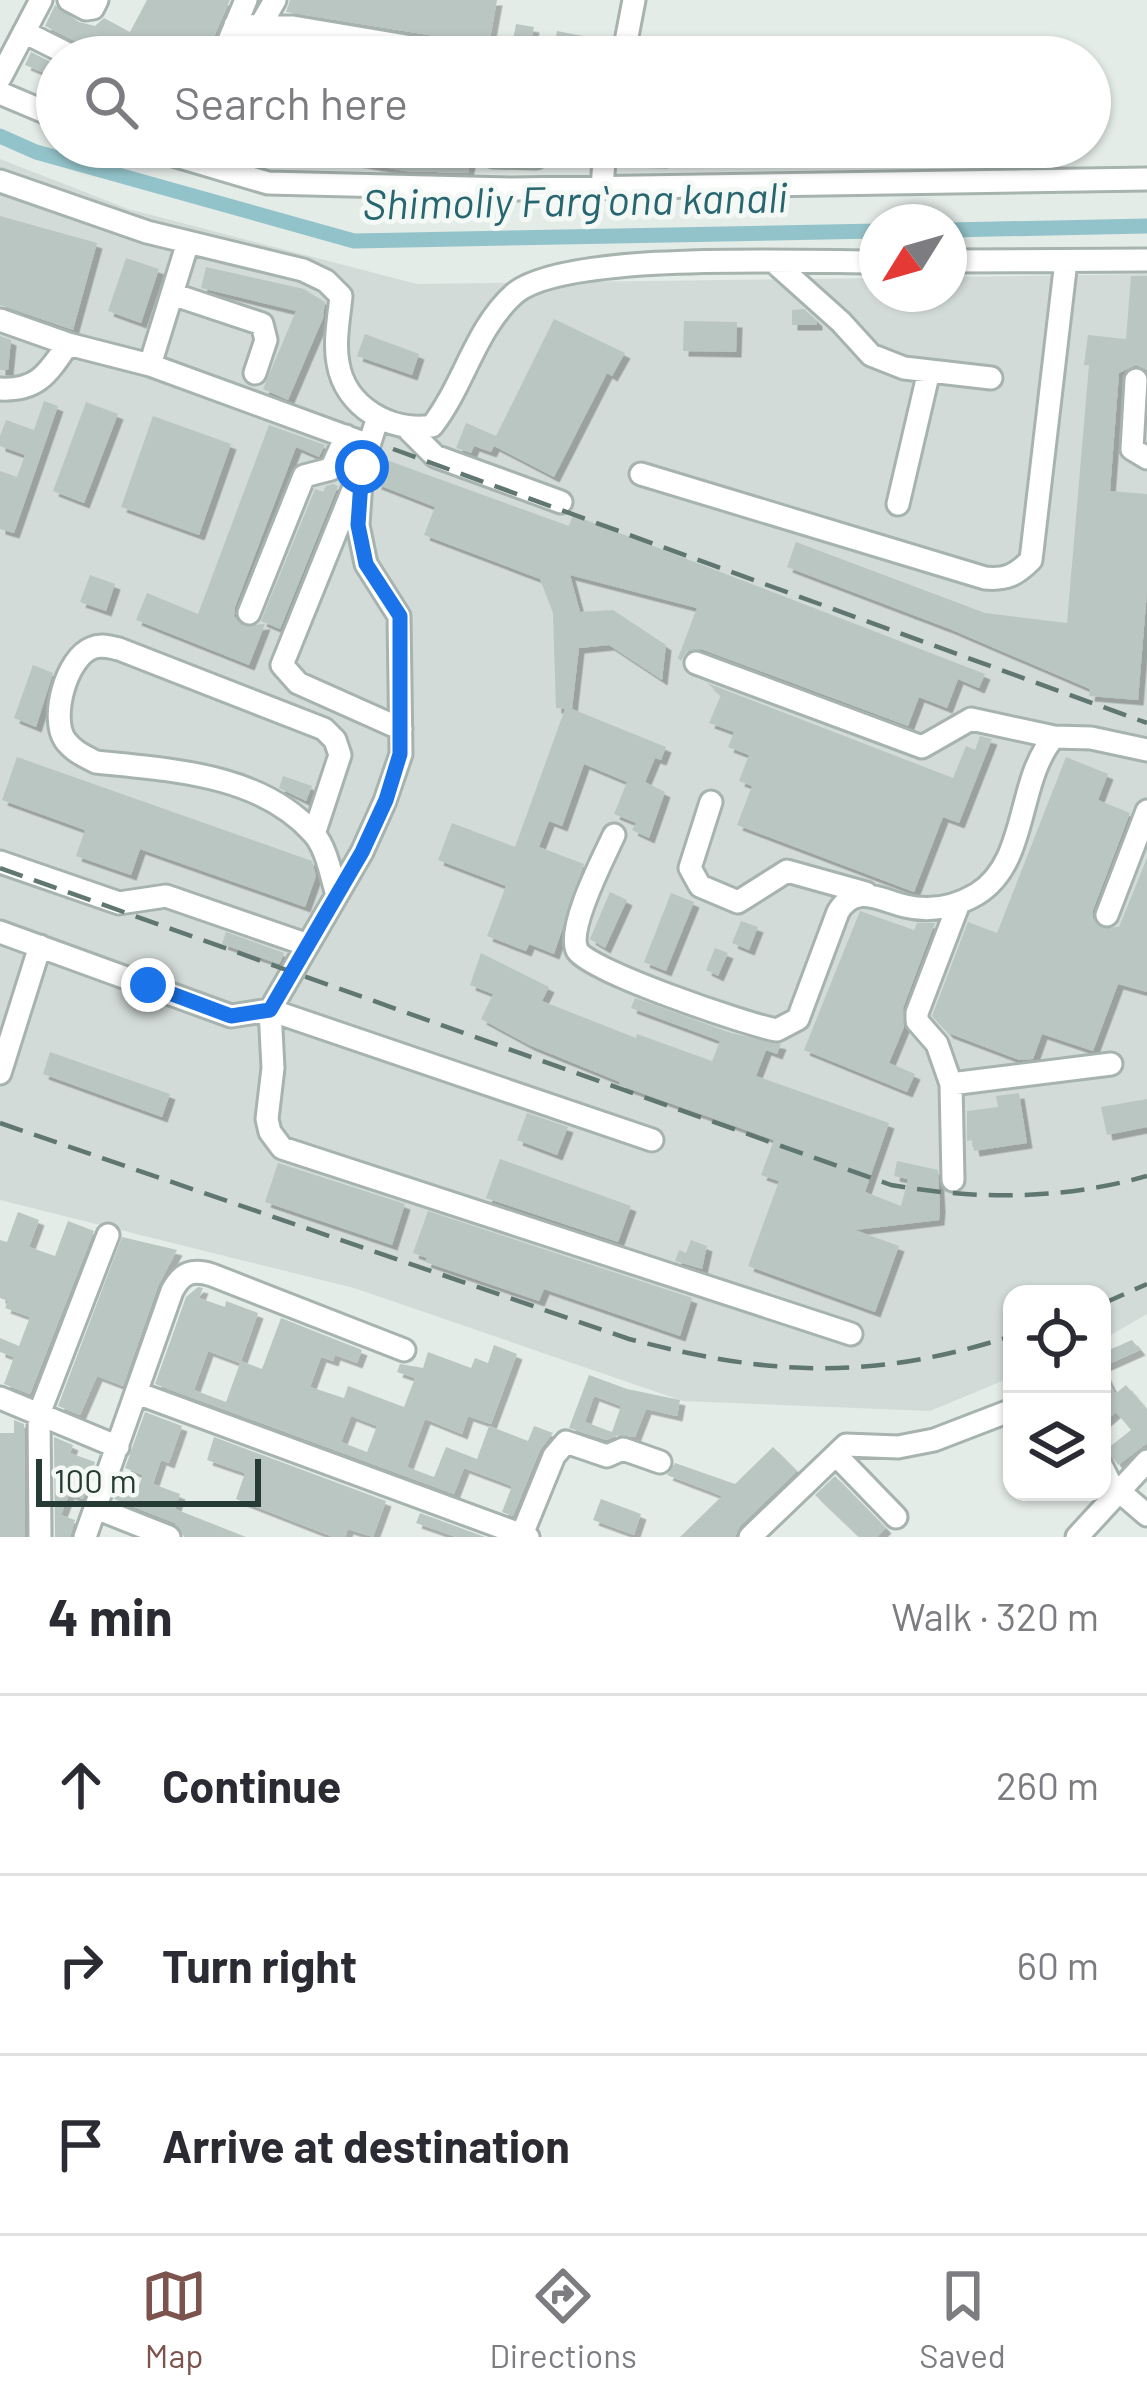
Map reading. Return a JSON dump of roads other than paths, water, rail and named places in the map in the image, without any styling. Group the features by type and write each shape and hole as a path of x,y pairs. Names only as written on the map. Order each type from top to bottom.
{"street":[{"path":"0,78 41,0"},
{"path":"69,0 86,9 98,0"},
{"path":"231,36 246,0"},
{"path":"259,28 275,0"},
{"path":"627,36 634,0"},
{"path":"236,26 293,27 346,36"},
{"path":"24,32 36,38"},
{"path":"0,93 36,108"},
{"path":"225,168 268,183 490,189 1147,179"},
{"path":"490,189 492,168"},
{"path":"602,188 603,168"},
{"path":"0,181 188,242 303,270 326,281 341,296 336,356 341,377 355,400 378,417 409,430 435,456 561,502"},
{"path":"18,215 29,191"},
{"path":"150,365 188,242"},
{"path":"967,262 1147,260"},
{"path":"641,473 985,578 1002,580 1018,573 1031,560 1066,261"},
{"path":"774,262 871,356 929,371 991,378"},
{"path":"409,430 432,426 453,400 494,317 518,291 566,274 626,264 859,262"},
{"path":"172,295 262,324 266,340 255,373"},
{"path":"0,320 150,365 369,445"},
{"path":"0,389 28,389 42,381 68,344"},
{"path":"898,504 929,371"},
{"path":"1136,380 1132,449 1147,458"},
{"path":"378,417 282,665 298,683 401,729"},
{"path":"249,613 304,476 331,469 346,436"},
{"path":"362,467 358,525 366,564 400,616 400,754 386,800 270,1010 270,1132 281,1148 851,1334"},
{"path":"314,834 340,755 335,740 324,729 119,649 100,645 85,650 72,670 57,719 63,737 76,752 96,762 237,783 314,834 337,895"},
{"path":"696,663 922,747 971,718 1054,737 1091,738 1147,750"},
{"path":"711,802 690,868 700,886 738,902 788,872 908,907 951,907 982,891 1004,869 1040,753 1054,737"},
{"path":"1107,914 1147,811"},
{"path":"614,835 574,934 577,953 587,963 624,978 767,1029 788,1027 797,1019 843,903 855,896 873,895"},
{"path":"0,862 119,903 166,896 308,945"},
{"path":"953,1180 951,1084 945,1061 916,1013 959,903"},
{"path":"0,932 231,1016 270,1010 652,1140"},
{"path":"0,1073 40,946"},
{"path":"951,1084 1112,1064"},
{"path":"40,1537 39,1414 108,1235"},
{"path":"85,1537 172,1291 191,1271 404,1350"},
{"path":"137,1394 525,1535 554,1456 566,1442 607,1456 623,1449 660,1462"},
{"path":"0,1398 118,1447"},
{"path":"750,1537 852,1442 898,1447 934,1440 1003,1413"},
{"path":"836,1455 896,1517"},
{"path":"1077,1537 1147,1461"},
{"path":"1111,1482 1147,1515"},
{"path":"96,1508 169,1537"}],"waterway":[{"name":"Shimoliy Fargʻona kanali","path":"0,136 36,152"},
{"name":"Shimoliy Fargʻona kanali","path":"93,168 354,241 859,231"},
{"name":"Shimoliy Fargʻona kanali","path":"967,230 1147,226"}],"railway":[{"path":"393,449 1147,723"},
{"path":"0,868 891,1185 1019,1195 1083,1190 1147,1176"},
{"path":"0,1123 629,1339 680,1351 820,1368 912,1361 1003,1339"},
{"path":"1111,1300 1147,1284"}]}
